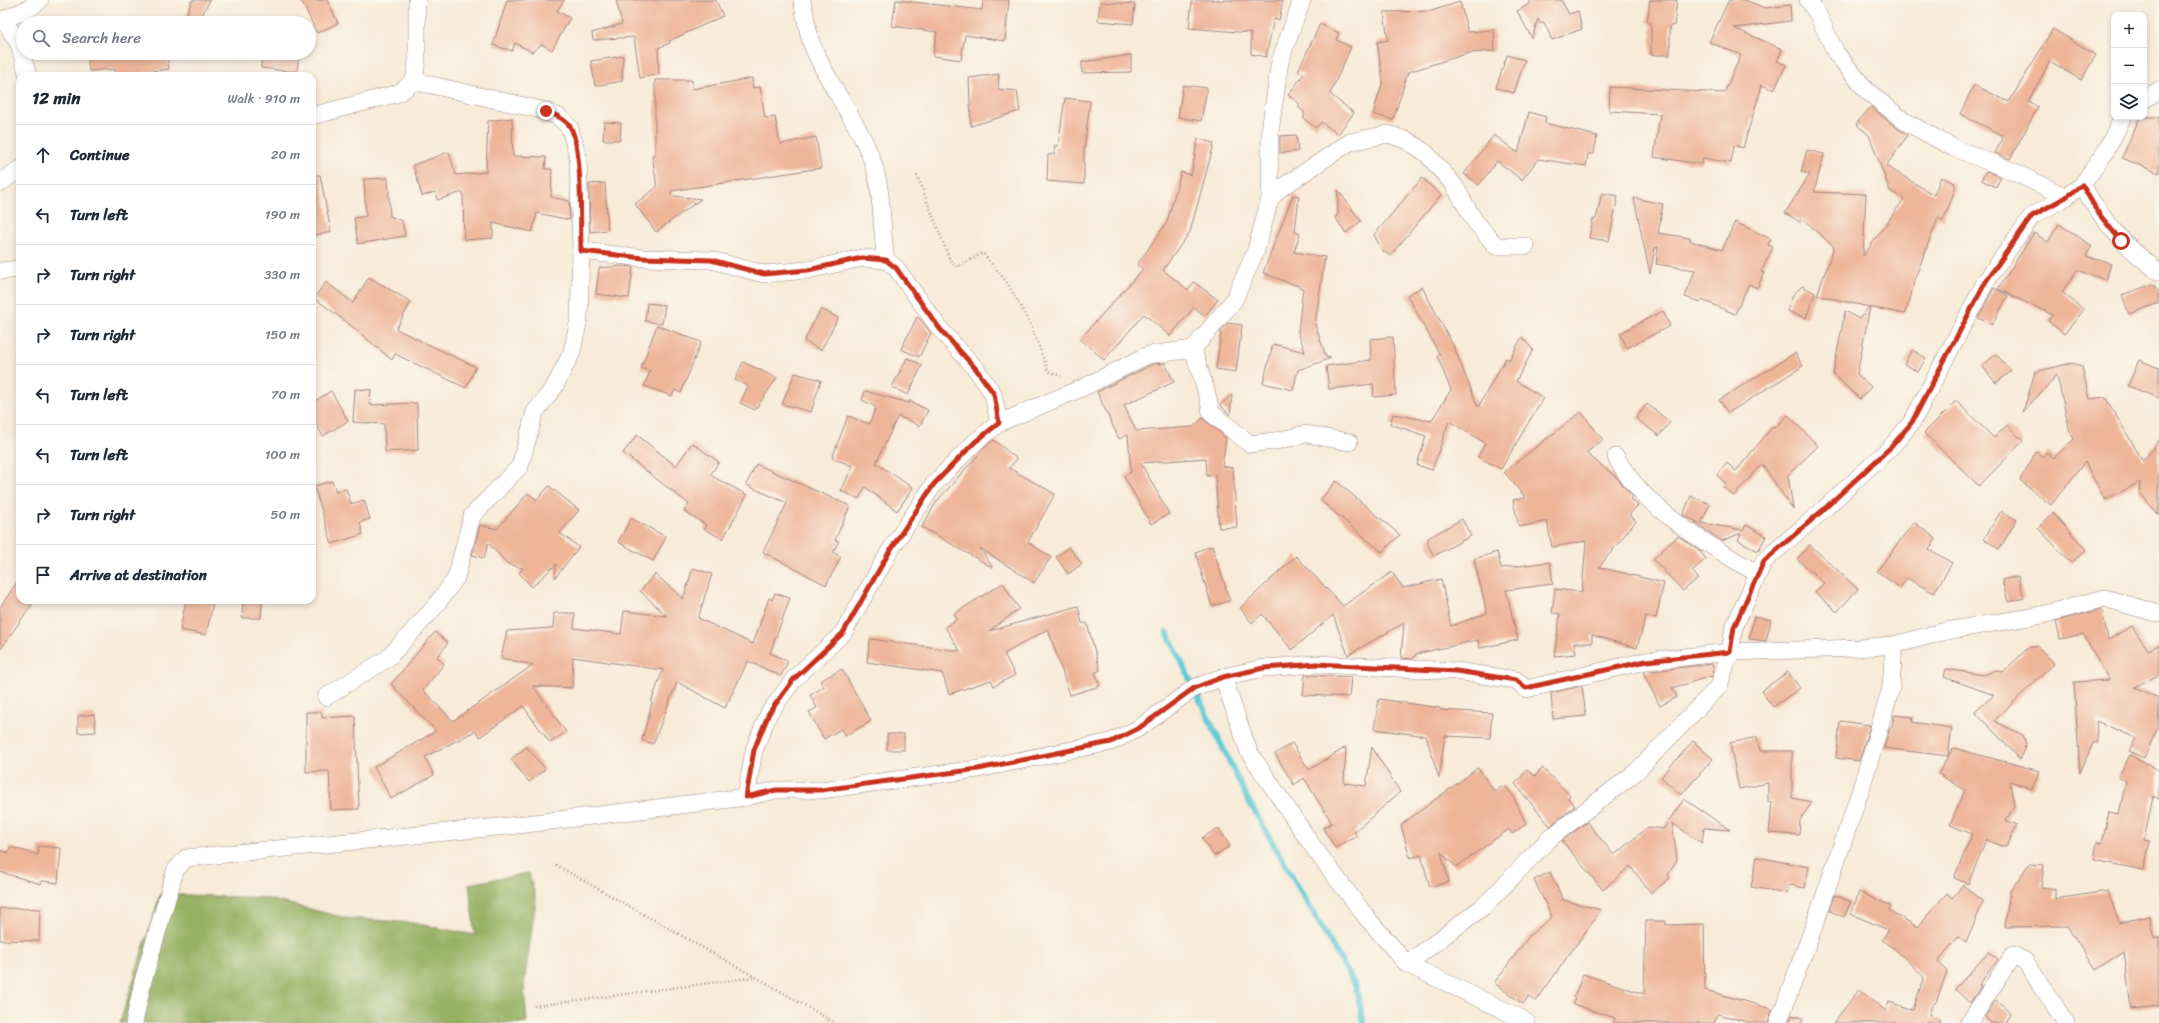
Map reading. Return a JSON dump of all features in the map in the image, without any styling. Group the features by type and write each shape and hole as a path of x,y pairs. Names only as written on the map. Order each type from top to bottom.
{"street":[{"path":"16,40 2,21 30,8 40,0"},
{"path":"316,115 400,92 414,80 417,61 417,0"},
{"path":"802,0 811,42 833,86 851,115 874,166 878,183 886,260"},
{"path":"746,797 754,750 769,713 794,679 843,633 891,549 934,484 975,442 999,423 1082,388 1148,355 1193,349 1234,300 1256,250 1270,199 1270,131 1280,61 1302,0"},
{"path":"1808,0 1817,13 1836,53 1866,90 1904,121 1952,147 2012,171 2066,197"},
{"path":"24,60 27,72"},
{"path":"326,697 388,658 433,609 456,578 472,516 520,466 535,412 555,386 572,352 578,319 581,251 578,157 570,128 559,116 546,111 414,80"},
{"path":"2147,98 2159,90"},
{"path":"1407,964 1484,906 1550,838 1636,772 1719,686 1730,652 1734,627 1764,561 1882,456 1912,422 1986,281 2032,216 2066,197 2082,185 2106,151 2122,120"},
{"path":"1270,199 1278,190 1350,142 1388,134 1408,141 1426,153 1454,185 1474,220 1496,246 1526,246"},
{"path":"0,183 16,172"},
{"path":"2082,185 2099,214 2121,241 2159,272"},
{"path":"581,251 643,258 711,260 764,274 808,270 862,258 886,260 896,268 940,329 976,369 994,394 999,423"},
{"path":"0,271 16,269"},
{"path":"1193,349 1200,375 1209,397 1211,413 1250,444 1281,440 1306,434 1349,442"},
{"path":"1616,457 1624,473 1667,515 1696,537 1758,574"},
{"path":"134,1023 143,981 175,871 186,858 518,825 746,797 776,790 821,790 978,769 1111,742 1139,728 1194,688 1223,677 1264,668 1316,664 1456,671 1516,680 1526,688 1646,661 1730,652 1858,648 1894,645 1946,631 2042,615 2105,598 2159,614"},
{"path":"1778,1023 1818,915 1861,789 1891,688 1894,645"},
{"path":"1223,677 1249,752 1316,851 1367,918 1407,964 1522,1019 1527,1023"},
{"path":"1969,1023 2013,955 2025,961 2066,1023"}],"path":[{"path":"917,175 950,260 957,267 983,253 1008,284 1030,323 1048,371 1067,379 1082,388"},
{"path":"556,865 756,977 834,1023"},
{"path":"534,1006 756,977"}],"green space":[{"path":"529,873 536,900 524,984 527,1023 120,1023 160,894 265,898 346,918 413,923 475,935 469,884"}],"building":[{"path":"192,0 210,0 202,16 186,16"},
{"path":"301,0 327,0 338,23 317,33 316,16 309,16"},
{"path":"507,0 564,0 557,11 570,18 552,50 542,44 532,52 515,43 512,51 493,45"},
{"path":"616,0 716,0 723,16 669,41 670,43 658,48 659,74 640,78 634,37 593,40 592,33 622,24"},
{"path":"896,0 982,10 983,0 1009,0 1005,41 965,35 961,60 933,56 937,32 892,26"},
{"path":"1192,0 1283,0 1279,20 1274,19 1266,57 1251,54 1251,33 1189,28"},
{"path":"1529,0 1561,0 1569,14 1578,11 1582,29 1552,40 1544,22 1541,24 1538,19 1532,38 1517,11 1531,3"},
{"path":"1650,0 1677,0 1674,26 1670,25 1670,55 1651,55 1651,23 1647,23"},
{"path":"1729,0 1745,0 1765,8 1790,5 1791,21 1734,28 1782,49 1777,61 1786,65 1774,90 1762,85 1743,148 1734,145 1731,163 1703,158 1702,164 1654,157 1660,114 1609,111 1610,87 1724,93 1741,55 1709,42"},
{"path":"1100,2 1135,4 1133,24 1098,21"},
{"path":"1460,2 1468,32 1494,30 1495,51 1469,53 1408,72 1393,120 1373,114 1383,81 1377,42 1388,40 1384,12 1431,11"},
{"path":"1320,24 1339,33 1336,40 1351,47 1330,94 1354,113 1338,134 1321,122 1316,128 1304,119 1304,112 1298,107 1300,104 1288,95 1304,74 1298,71"},
{"path":"2053,29 2096,55 2081,80 2050,61 2028,102 2038,107 2010,159 1995,153 2004,136 1960,114 1974,85 2009,102"},
{"path":"1131,55 1131,72 1082,73 1082,62"},
{"path":"1507,55 1525,60 1514,93 1496,88"},
{"path":"623,56 622,81 595,86 591,61"},
{"path":"88,60 168,60 169,69 146,72 115,72 115,69 89,71"},
{"path":"262,60 298,60 297,72 261,68"},
{"path":"999,74 998,89 1017,91 1020,111 971,126 969,78"},
{"path":"752,78 753,88 760,87 765,118 775,117 780,144 816,137 821,168 671,191 672,196 701,199 656,232 635,204 657,187 652,155 655,155 655,80 692,80 692,89"},
{"path":"1183,85 1207,88 1201,121 1178,117"},
{"path":"1065,98 1090,101 1084,150 1084,184 1047,181 1048,155 1055,154 1054,146 1058,146"},
{"path":"1871,107 1898,129 1908,135 1886,166 1934,195 1941,177 1955,183 1955,190 1943,221 1938,218 1915,278 1910,300 1904,314 1870,307 1857,374 1871,387 1860,399 1833,374 1845,311 1859,319 1869,307 1817,295 1834,247 1802,218 1800,222 1785,213 1810,174 1801,172 1807,150 1824,154 1814,192 1866,194 1863,256 1904,199 1890,191 1869,135 1856,124"},
{"path":"1529,112 1546,117 1545,123 1597,136 1594,154 1588,154 1586,166 1538,159 1522,180 1497,161 1479,185 1464,174 1494,135 1518,153"},
{"path":"2147,117 2159,117 2159,173 2122,158 2139,120 2147,120"},
{"path":"512,118 513,156 546,157 545,169 552,169 551,197 569,201 570,220 537,213 532,232 493,223 493,238 464,240 463,192 437,200 435,192 422,196 413,165 449,152 456,175 486,172 488,121"},
{"path":"604,122 621,123 620,140 603,140"},
{"path":"1296,135 1298,151 1280,153 1280,136"},
{"path":"1198,139 1214,143 1212,151 1190,232 1163,270 1188,290 1194,282 1218,300 1205,316 1194,307 1170,336 1144,314 1104,360 1080,339 1143,269 1137,265 1167,222 1181,172 1191,175"},
{"path":"1986,171 2001,177 1996,187 1981,180"},
{"path":"316,175 320,175 331,232 316,235"},
{"path":"388,178 390,216 402,221 405,236 358,244 354,218 366,216 364,179"},
{"path":"1422,178 1441,195 1390,256 1382,250 1374,235"},
{"path":"605,183 608,230 590,232 589,184"},
{"path":"1338,190 1361,221 1346,233 1335,217 1338,215"},
{"path":"1602,193 1618,196 1609,241 1589,238 1593,219 1596,219"},
{"path":"1293,195 1299,196 1295,232 1300,234 1294,252 1325,257 1315,324 1326,357 1331,358 1298,370 1293,390 1263,383 1273,344 1305,352 1298,332 1303,288 1263,273"},
{"path":"1634,198 1663,204 1658,233 1691,238 1690,241 1722,250 1735,222 1771,239 1768,245 1773,247 1761,272 1764,273 1757,288 1749,284 1735,314 1702,300 1701,302 1685,297 1695,270 1656,264 1658,247 1655,248 1650,274"},
{"path":"2059,224 2092,246 2086,256 2111,264 2106,280 2077,270 2062,292 2084,310 2064,334 2048,321 2053,315 1998,289 2034,233 2048,242"},
{"path":"622,266 633,267 629,298 596,294 599,268"},
{"path":"369,277 411,302 396,329 476,367 466,388 395,354 392,360 348,323 316,299 316,295 326,282 353,303"},
{"path":"2153,284 2159,292 2159,303 2129,314 2122,295"},
{"path":"1802,286 1815,293 1806,318 1787,311 1793,295"},
{"path":"1422,287 1453,345 1478,407 1506,358 1509,360 1522,337 1533,350 1516,381 1543,398 1501,469 1478,457 1485,443 1449,421 1432,470 1417,465 1426,436 1390,424 1393,414 1431,421 1451,390 1437,356 1440,355 1407,295"},
{"path":"1994,288 2008,296 1992,325 1978,318"},
{"path":"647,303 665,305 662,324 645,321"},
{"path":"821,309 838,318 821,350 804,341"},
{"path":"1663,311 1670,326 1627,348 1620,333"},
{"path":"917,317 931,333 919,357 901,349"},
{"path":"1228,323 1242,325 1236,372 1216,369 1221,331"},
{"path":"657,325 701,342 681,393 675,390 672,396 644,386 650,371 641,368"},
{"path":"1393,337 1396,395 1374,397 1373,384 1329,389 1326,366 1371,360 1370,339"},
{"path":"1912,350 1926,358 1918,372 1904,364"},
{"path":"1795,353 1803,366 1728,413 1719,400"},
{"path":"1996,354 2011,371 1996,383 1982,366"},
{"path":"907,358 922,365 908,395 892,387"},
{"path":"2139,360 2159,368 2159,398 2128,386"},
{"path":"743,362 777,378 755,410 740,403 748,386 735,380"},
{"path":"1165,363 1174,382 1124,405 1136,431 1193,427 1203,418 1226,438 1222,466 1233,468 1237,527 1219,528 1215,475 1207,476 1206,458 1141,463 1169,514 1151,524 1124,476 1131,472 1128,435 1119,439 1097,392 1153,364"},
{"path":"2072,363 2082,366 2089,399 2105,397 2143,461 2159,440 2159,515 2139,492 2140,482 2105,500 2085,462 2051,505 2020,480 2036,452 2043,457 2047,452 2054,458 2074,439 2070,432 2057,375 2023,412 2035,372"},
{"path":"795,373 821,380 811,412 782,404"},
{"path":"355,389 371,390 370,405 417,403 418,450 385,452 384,424 353,422"},
{"path":"331,391 348,421 323,436 316,424 316,400"},
{"path":"865,391 909,403 909,401 928,410 920,426 898,416 876,463 913,488 897,511 865,487 859,499 841,491 853,466 832,458 848,416 869,424 876,407 862,400"},
{"path":"1232,395 1230,415 1220,405"},
{"path":"1956,401 1994,438 2007,425 2023,441 1979,486 1924,433"},
{"path":"1647,404 1670,422 1659,436 1636,418"},
{"path":"1581,412 1603,440 1586,453 1617,478 1633,497 1631,499 1638,505 1629,515 1636,521 1599,567 1664,583 1656,618 1646,616 1637,648 1592,635 1592,643 1574,643 1576,654 1554,656 1560,614 1552,613 1555,589 1582,592 1586,541 1552,547 1547,521 1519,527 1513,500 1526,498 1504,472"},
{"path":"1788,415 1818,446 1788,475 1793,509 1762,464 1734,496 1723,487 1726,484 1717,475 1727,463 1736,471 1773,426 1775,428"},
{"path":"637,435 676,466 692,443 719,462 710,475 747,495 723,539 704,529 706,525 684,511 689,504 623,453"},
{"path":"994,440 1017,459 1009,468 1055,494 1028,542 1051,557 1034,583 980,548 993,568 922,527 937,501 985,447"},
{"path":"756,464 850,506 835,540 839,541 833,552 841,557 826,585 763,552 787,503 746,485"},
{"path":"332,481 336,492 346,489 351,504 364,500 370,519 360,522 363,534 332,544 316,492 316,485"},
{"path":"1336,481 1400,535 1382,552 1320,500"},
{"path":"549,486 579,510 560,533 579,547 555,578 556,564 532,587 519,573 523,568 508,564 488,543 484,558 472,555 480,525 497,529 528,493 537,500"},
{"path":"1691,496 1710,504 1701,523 1743,530 1746,525 1766,536 1758,551 1738,540 1741,533 1722,541 1694,522 1699,523 1683,515"},
{"path":"2001,511 2017,520 1999,549 1984,539"},
{"path":"2053,513 2086,550 2071,563 2038,528"},
{"path":"631,518 666,537 653,561 618,542"},
{"path":"1462,519 1471,536 1434,556 1428,545 1428,538"},
{"path":"1914,522 1936,539 1929,549 1952,563 1934,593 1907,578 1900,588 1877,571"},
{"path":"1678,536 1699,550 1706,559 1692,571 1698,578 1683,591 1653,559"},
{"path":"1810,545 1858,589 1837,612 1815,592 1824,583 1797,559"},
{"path":"1212,546 1230,601 1212,606 1195,552"},
{"path":"1069,547 1082,564 1068,574 1056,557"},
{"path":"1497,552 1501,568 1550,562 1553,584 1506,590 1518,640 1480,648 1478,640 1416,654 1413,659 1401,658 1404,623 1348,655 1333,615 1292,650 1262,614 1252,623 1240,608 1296,556 1343,606 1392,572 1403,588 1441,579 1451,626 1487,613 1474,559"},
{"path":"693,568 712,574 698,618 753,644 769,598 772,600 775,593 790,598 770,653 788,661 781,676 748,661 725,708 677,682 653,744 642,740 652,703 651,702 663,670 573,657 572,688 533,686 566,732 550,743 523,706 480,737 475,731 425,757 434,775 391,799 374,767 436,731 391,684 435,632 448,643 437,657 444,664 423,690 453,721 533,665 501,658 507,631 553,628 554,613 575,613 574,628 621,634 624,611 667,616 640,591 655,574 683,599"},
{"path":"2018,576 2024,598 2008,602 2002,580"},
{"path":"1003,583 1019,609 989,631 1078,606 1082,623 1087,623 1100,670 1095,673 1100,686 1070,695 1048,629 1004,654 1015,675 994,686 991,680 949,694 942,673 867,662 870,639 960,651 945,627 957,619 954,614"},
{"path":"16,584 16,604 32,604 0,650 0,607"},
{"path":"185,604 213,604 206,635 180,630"},
{"path":"243,604 262,604 261,618 242,618"},
{"path":"2102,609 2108,640 2132,626 2148,650 2159,645 2159,675 2134,687 2159,698 2159,725 2144,758 2129,751 2136,738 2096,721 2098,743 2093,743 2080,773 2074,682 2109,680 2083,634 2060,639 2056,621"},
{"path":"1754,616 1771,620 1766,641 1749,639"},
{"path":"2030,646 2037,646 2054,663 1994,721 2023,735 2026,744 2020,759 1975,712 1994,695 1944,677 1946,669 1984,675 1996,670 2003,672"},
{"path":"1712,664 1714,670 1712,676 1672,688 1677,697 1660,706 1643,672"},
{"path":"842,669 871,721 845,736 841,729 824,739 809,712 817,708 810,695 824,687 820,681"},
{"path":"1788,672 1800,688 1773,707 1761,691"},
{"path":"1305,675 1351,677 1349,697 1303,695"},
{"path":"1582,686 1586,716 1553,719 1551,693"},
{"path":"1379,699 1440,708 1440,710 1492,713 1490,738 1445,736 1439,778 1426,736 1374,729"},
{"path":"306,712 322,712 322,718 355,716 359,809 331,810 329,771 306,772"},
{"path":"94,714 96,732 78,733 78,716"},
{"path":"1894,715 1913,717 1912,722 1952,728 1948,756 1884,748 1890,727 1892,727"},
{"path":"1840,721 1870,725 1859,761 1836,758"},
{"path":"887,734 904,734 904,750 887,750"},
{"path":"1757,737 1760,751 1792,751 1792,798 1812,802 1800,820 1799,835 1769,833 1772,802 1768,802 1768,783 1739,789 1730,743"},
{"path":"1693,741 1713,759 1681,795 1661,777"},
{"path":"1292,743 1309,770 1346,747 1344,783 1366,786 1372,747 1400,792 1354,832 1357,836 1335,848 1323,828 1332,823 1304,778 1294,785 1275,754"},
{"path":"527,747 545,769 529,782 511,759"},
{"path":"1953,748 2040,771 2032,789 2010,781 2014,807 2006,820 2017,825 2007,846 2001,846 1986,840 1968,884 1954,878 1972,834 1950,825 1965,790 1938,774"},
{"path":"2130,755 2159,771 2159,799 2153,796 2144,840 2150,841 2144,870 2094,860 2097,842 2102,843 2109,812 2119,814 2126,781 2118,777"},
{"path":"1478,768 1495,792 1504,785 1513,796 1526,824 1512,834 1509,829 1456,867 1441,852 1449,882 1430,887 1421,855 1410,858 1401,825"},
{"path":"1542,768 1570,795 1568,798 1575,806 1550,826 1515,784 1527,770 1535,776"},
{"path":"1684,799 1730,830 1704,828 1702,843 1672,823 1677,860 1668,875 1670,878 1651,893 1630,866 1603,890 1562,841 1587,822 1614,855 1648,827 1663,829"},
{"path":"1218,828 1230,846 1214,856 1202,838"},
{"path":"39,846 61,848 58,883 41,881 41,884 0,872 0,850 8,853 10,847 38,855"},
{"path":"1757,857 1809,867 1805,888 1789,885 1787,893 1751,887"},
{"path":"2029,864 2044,865 2041,887 2055,889 2055,899 2108,891 2119,923 2149,916 2154,939 2159,937 2159,1006 2131,1009 2124,951 2095,970 2067,926 2005,927 2010,891"},
{"path":"1550,872 1563,900 1601,910 1536,1001 1529,996 1523,1004 1494,983 1530,935 1552,917 1534,880"},
{"path":"1963,885 1983,902 1966,943 1958,937 1938,961 1947,972 1936,1002 1932,1005 1929,1016 1941,1020 1941,1023 1833,1023 1859,990 1886,1011 1889,1002 1913,1010 1924,977 1894,948 1882,940 1888,930 1851,914 1859,892 1891,906 1889,910 1917,927 1947,893 1952,898"},
{"path":"1835,895 1851,902 1844,917 1830,911"},
{"path":"0,908 40,909 39,941 0,940"},
{"path":"1646,921 1666,921 1666,925 1704,924 1705,990 1772,1009 1768,1023 1751,1023 1718,1014 1714,1023 1613,1023 1615,1018 1573,1004 1576,998 1574,997 1583,974 1644,994"},
{"path":"1989,952 1998,959 1979,985 1981,986 1970,1003 1955,989"},
{"path":"1996,1000 2010,1013 2005,1023 1991,1023 1985,1017"},
{"path":"1792,1015 1803,1018 1802,1023 1789,1023"}],"waterway":[{"path":"1167,632 1248,800 1356,987 1364,1023"}],"route":[{"path":"546,111 559,116 570,128 578,157 581,251 643,258 711,260 764,274 808,270 862,258 886,260 896,268 940,329 976,369 994,394 999,423 975,442 934,484 891,549 843,633 794,679 769,713 754,750 746,797 776,790 821,790 978,769 1111,742 1139,728 1166,710 1194,688 1223,677 1264,668 1316,664 1456,671 1516,680 1526,688 1646,661 1730,652 1734,627 1764,561 1822,511 1892,446 1912,422 1986,281 2032,216 2066,197 2082,185 2099,214 2121,241"}]}
